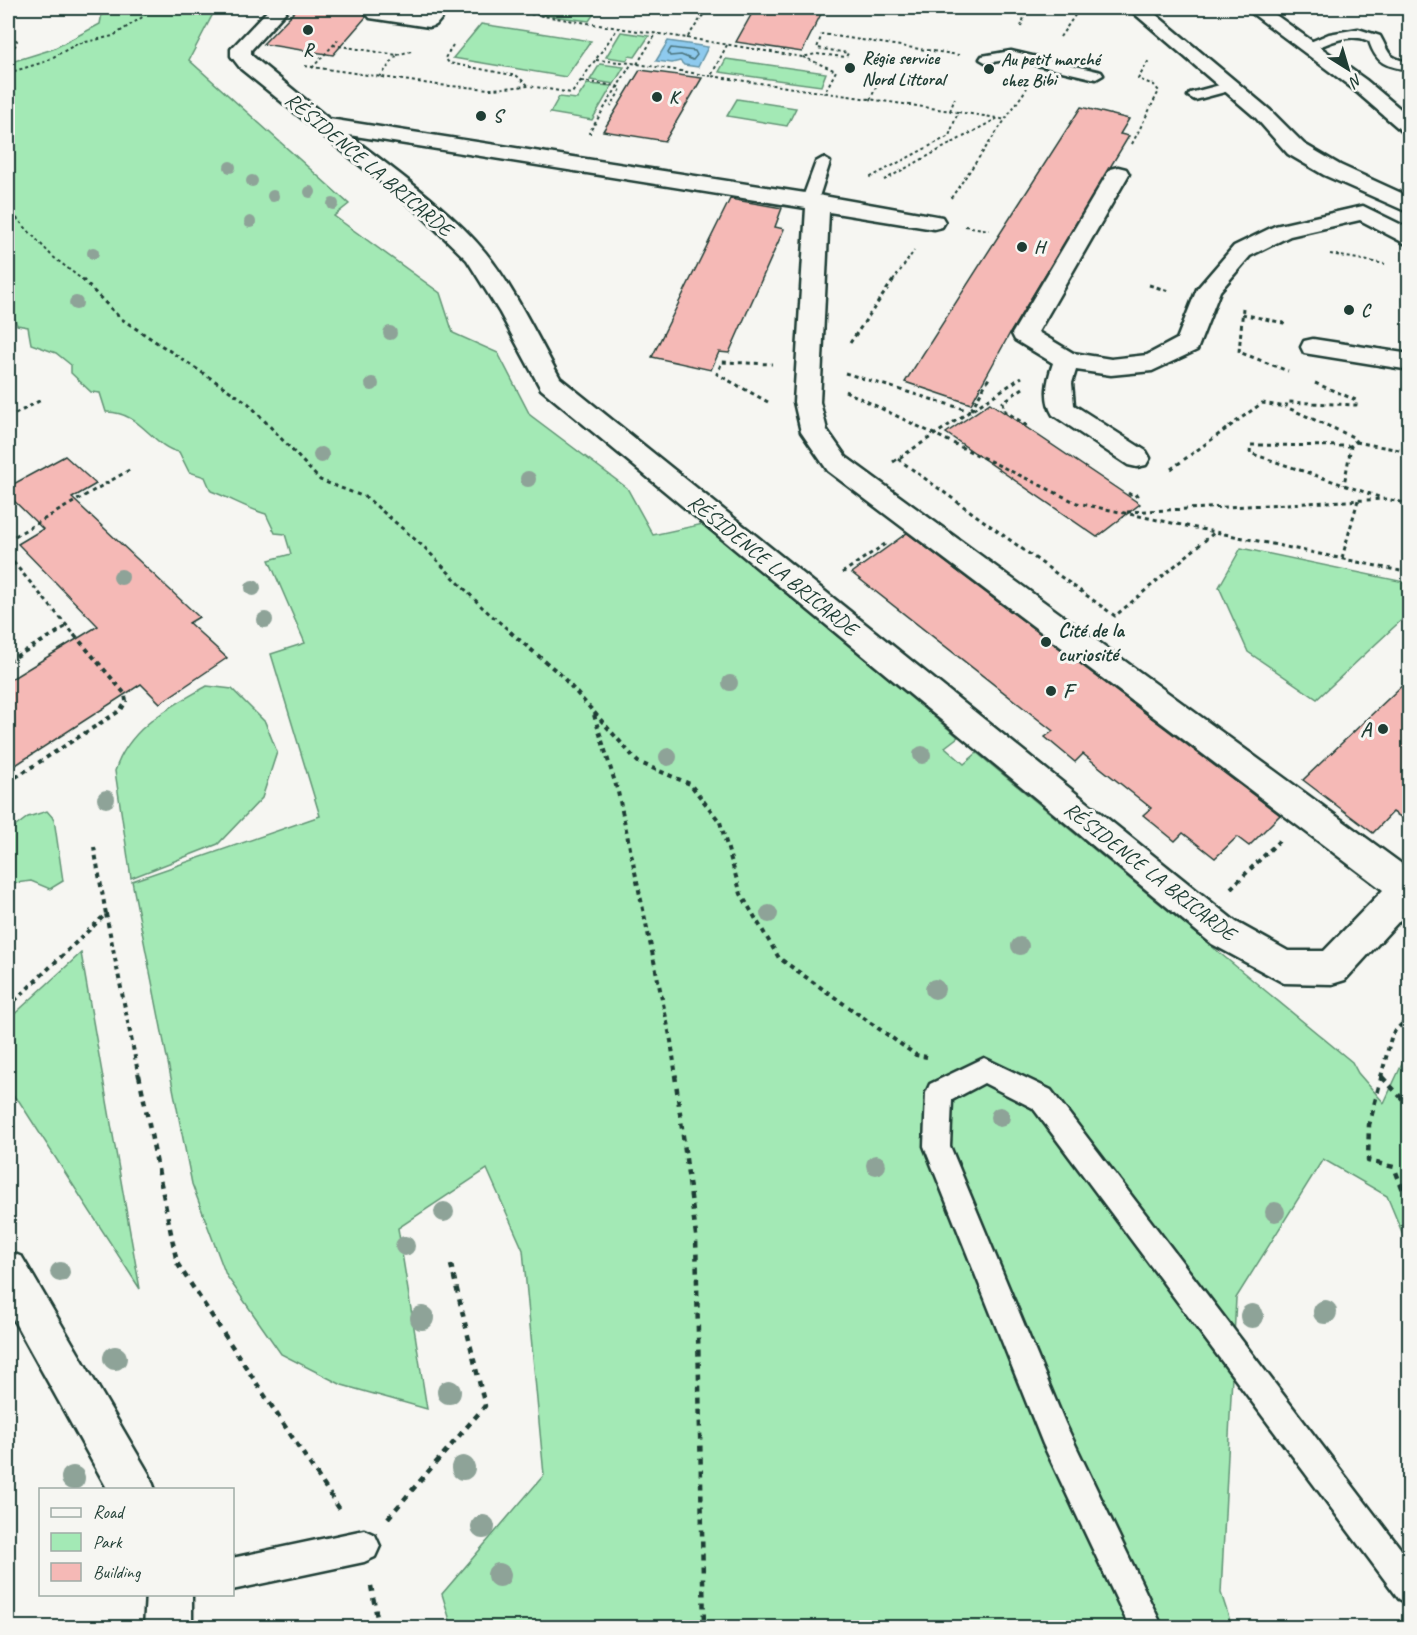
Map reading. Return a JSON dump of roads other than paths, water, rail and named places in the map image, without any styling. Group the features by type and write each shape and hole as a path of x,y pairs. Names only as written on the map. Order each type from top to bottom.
{"street":[{"name":"RÉSIDENCE LA BRICARDE","path":"280,8 240,49 241,56 248,65 426,207 476,256 512,313 550,383 1224,933 1284,967 1332,968 1408,886 837,464 814,432 807,402 821,367 814,201"},
{"path":"377,14 429,21 441,8"},
{"path":"1137,8 1263,114 1296,149 1410,206"},
{"path":"1254,8 1359,84 1410,128"},
{"path":"1263,114 1311,142 1410,190"},
{"path":"324,125 814,201 934,222"},
{"path":"1118,174 1024,334 1066,360 1111,367 1152,363 1188,344 1209,289 1242,251 1283,231 1363,213 1410,239"},
{"path":"1367,186 1383,185 1410,190"},
{"path":"1363,213 1367,186"},
{"path":"1313,347 1410,362"},
{"path":"1066,360 1059,383 1062,409 1137,458"},
{"path":"8,1271 132,1488"},
{"path":"168,1628 169,1596"}],"lane":[{"path":"1308,46 1341,33 1366,34 1376,39 1381,56 1394,63 1410,66"},
{"path":"987,59 1011,55 1096,75"},
{"path":"1195,96 1231,86"},
{"path":"814,201 823,162"},
{"path":"1147,1628 1054,1433 937,1146 939,1092 984,1070 1042,1099 1410,1588"},
{"path":"234,1574 364,1546"}],"water":[{"path":"668,41 708,47 698,67 684,65 680,61 672,63 656,61"}],"place":[{"name":"R","path":"308,30"},
{"name":"Régie service Nord Littoral","path":"850,68"},
{"name":"Au petit marché chez Bibi","path":"989,69"},
{"name":"K","path":"657,97"},
{"name":"S","path":"481,116"},
{"name":"H","path":"1022,247"},
{"name":"C","path":"1349,310"},
{"name":"Cité de la curiosité","path":"1046,642"},
{"name":"F","path":"1051,691"},
{"name":"A","path":"1383,729"}]}
